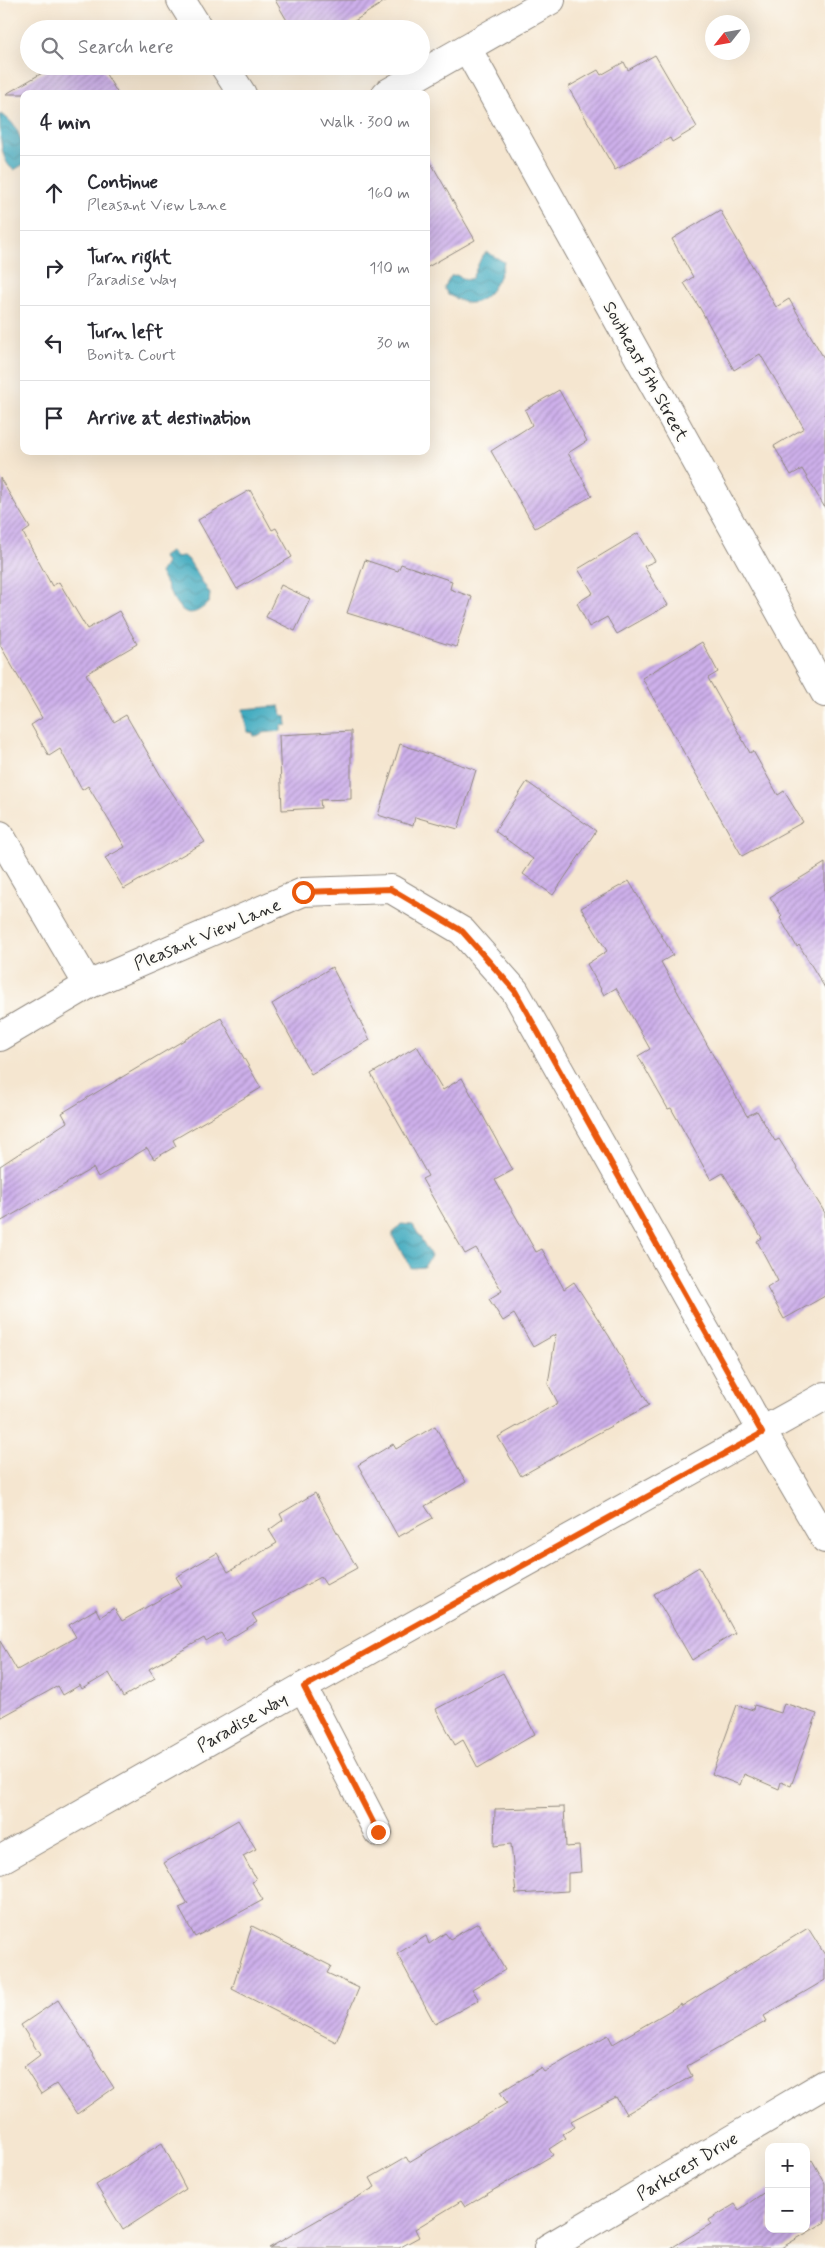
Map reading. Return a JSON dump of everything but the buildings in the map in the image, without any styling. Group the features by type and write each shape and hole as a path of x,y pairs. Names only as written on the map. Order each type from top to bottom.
{"street":[{"path":"180,0 193,20"},
{"path":"430,69 551,0"},
{"name":"Southeast 5th Street","path":"467,48 825,693"},
{"path":"230,75 239,90"},
{"path":"393,90 419,75"},
{"path":"0,835 88,985"},
{"name":"Pleasant View Lane","path":"0,1038 88,985 303,892 391,889 462,931 515,991 762,1433 825,1539"},
{"name":"Paradise Way","path":"0,1860 304,1687 762,1433 825,1396"},
{"path":"304,1687 378,1832"},
{"name":"Parkcrest Drive","path":"548,2248 825,2084"}],"water":[{"path":"0,114 12,123 20,138 20,166 14,170 9,166 3,154"},
{"path":"487,252 504,262 500,275 488,294 477,302 470,303 448,295 444,288 451,276 456,275 466,280 472,278 482,256"},
{"path":"171,551 175,557 183,556 188,559 210,594 209,602 199,610 191,613 179,607 160,573 166,563 163,557"},
{"path":"280,706 282,715 286,716 287,725 281,726 281,731 254,736 253,733 247,732 243,709"},
{"path":"401,1224 413,1225 431,1256 424,1267 411,1268 393,1237 393,1233"}],"route":[{"path":"303,892 391,889 462,931 515,991 762,1433 304,1687 378,1832"}]}
